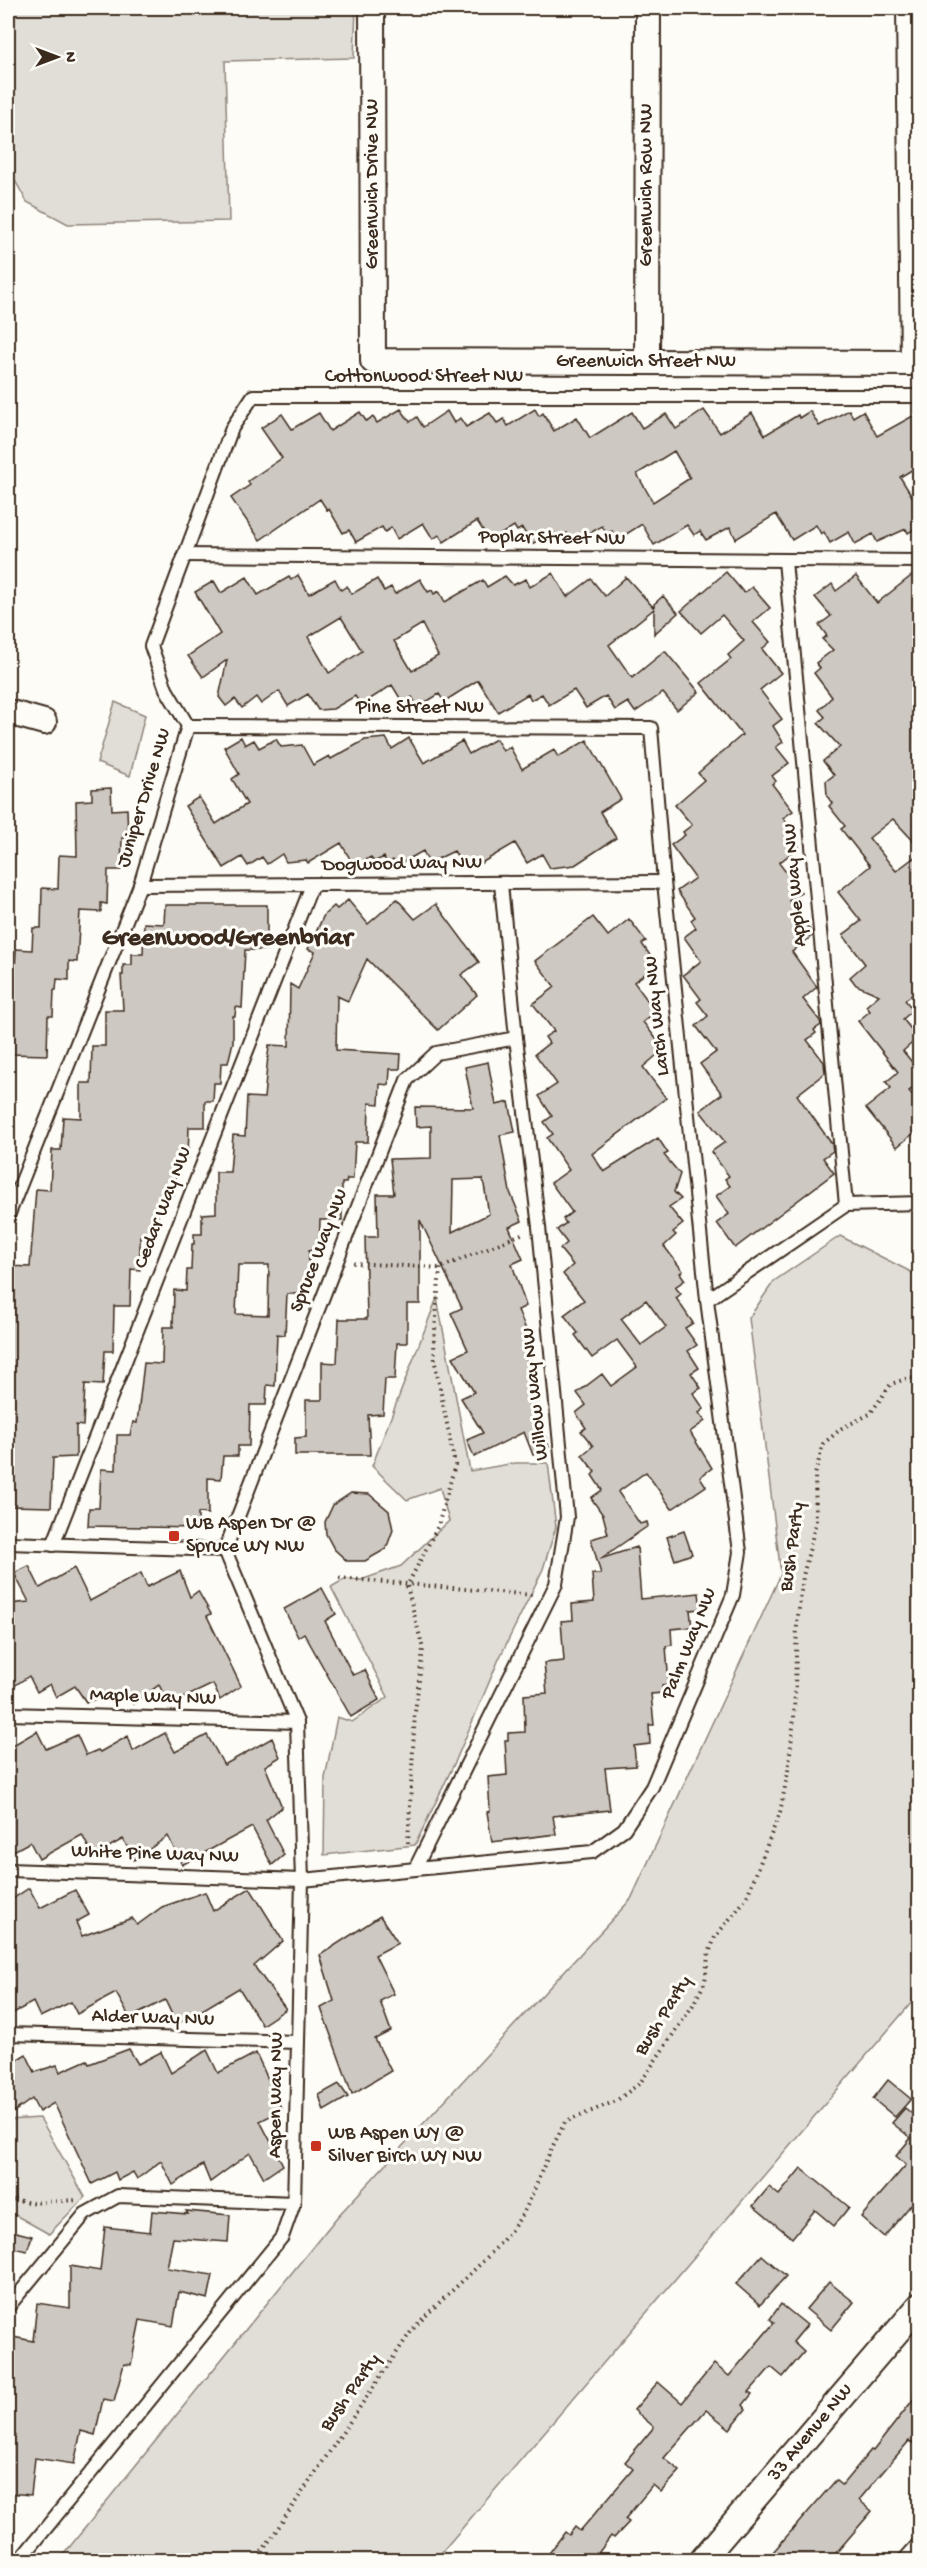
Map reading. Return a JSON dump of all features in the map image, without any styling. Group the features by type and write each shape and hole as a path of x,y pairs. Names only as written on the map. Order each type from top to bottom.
{"street":[{"name":"Greenwich Drive NW","path":"372,8 373,361"},
{"name":"Greenwich Row NW","path":"646,362 648,8"},
{"path":"909,8 916,363"},
{"name":"Greenwich Street NW","path":"373,361 916,363"},
{"path":"8,712 44,722 8,729"},
{"name":"33 Avenue NW","path":"702,2560 920,2305"}],"lane":[{"name":"Cottonwood Street NW","path":"253,396 920,396"},
{"name":"Juniper Drive NW","path":"8,1215 140,885 188,726 166,689 151,646 232,428 253,396"},
{"name":"Poplar Street NW","path":"184,555 920,561"},
{"name":"Apple Way NW","path":"785,561 846,1205"},
{"name":"Pine Street NW","path":"188,726 651,728"},
{"name":"Larch Way NW","path":"651,728 664,882 707,1300"},
{"name":"Dogwood Way NW","path":"140,885 664,882"},
{"name":"Willow Way NW","path":"415,1869 556,1584 567,1517 539,1227 516,1038 501,884"},
{"name":"Cedar Way NW","path":"53,1545 312,885"},
{"name":"Spruce Way NW","path":"225,1550 407,1080 436,1053 516,1038"},
{"path":"707,1300 846,1205 920,1203"},
{"name":"Palm Way NW","path":"302,1880 592,1852 624,1829 652,1787 733,1595 740,1552 707,1300"},
{"path":"8,1543 225,1550"},
{"name":"Aspen Way NW","path":"20,2560 282,2237 294,2203 302,1880 297,1722 225,1550"},
{"name":"Maple Way NW","path":"8,1714 297,1722"},
{"name":"White Pine Way NW","path":"8,1870 302,1880"},
{"name":"Alder Way NW","path":"8,2034 297,2042"},
{"path":"8,2307 85,2214 118,2196 294,2203"},
{"path":"904,2560 920,2542"}],"path":[{"path":"336,1262 440,1268 539,1227"},
{"path":"408,1843 415,1712 423,1649 407,1586 438,1526 454,1465 435,1363 434,1342 440,1268"},
{"name":"Bush Party","path":"253,2560 261,2553 412,2330 441,2298 482,2263 516,2224 534,2192 565,2122 616,2101 640,2083 693,2005 705,1982 708,1956 715,1937 747,1899 780,1812 792,1740 803,1576 816,1522 815,1475 823,1444 842,1428 870,1414 891,1384 908,1378 920,1379"},
{"path":"339,1578 407,1586 517,1593 549,1598"},
{"path":"8,2198 30,2203 87,2199"}],"shaded area":[{"path":"8,8 356,8 354,58 225,61 229,221 68,224 27,202 8,168"},
{"path":"115,702 145,715 130,776 97,763"},
{"path":"840,1236 919,1276 919,1994 435,2560 59,2560 337,2217 631,1899 781,1574 749,1318 774,1281"},
{"path":"437,1298 470,1471 515,1463 548,1463 556,1527 543,1569 499,1659 456,1760 415,1845 324,1855 325,1778 337,1717 352,1722 388,1697 331,1587 345,1579 361,1580 401,1566 449,1521 440,1488 407,1500 372,1466"},
{"path":"40,2118 85,2197 49,2234 8,2211 8,2120"}],"building":[{"path":"401,409 410,422 417,417 423,427 447,411 454,423 460,418 466,427 490,413 497,423 504,419 508,426 535,409 539,416 543,413 554,431 577,417 590,438 632,412 642,428 666,414 676,429 704,410 720,433 752,413 765,435 798,415 799,418 810,411 819,426 849,410 853,417 863,411 877,436 920,412 920,465 900,477 920,509 920,526 908,533 906,529 877,542 873,534 855,544 849,532 830,543 824,532 821,534 816,525 792,540 776,514 736,539 730,527 706,540 700,531 694,535 687,525 654,545 642,524 617,540 612,531 607,534 602,526 573,543 567,533 557,538 553,531 532,544 522,528 517,531 514,526 490,541 477,521 444,542 439,535 433,539 423,523 397,539 391,528 385,532 382,527 356,542 349,530 343,533 329,509 327,510 320,499 260,540 231,498 250,485 248,481 282,458 261,428 282,414 292,429 319,413 330,431 360,412 366,421 373,417 377,423","holes":["674,451 690,478 653,502 637,474"]},
{"path":"920,569 920,848 893,819 869,838 896,871 920,853 920,989 905,1000 913,1010 903,1019 918,1038 903,1051 920,1072 920,1084 909,1091 920,1104 920,1128 897,1147 866,1108 891,1088 886,1082 898,1072 858,1021 870,1011 866,1006 879,995 856,985 850,977 865,964 843,935 861,921 838,892 870,866 841,829 845,826 829,806 832,803 827,796 826,781 834,775 823,761 840,747 818,723 825,717 819,710 832,697 814,673 820,668 816,663 833,650 822,639 827,636 819,625 831,616 815,597 832,584 836,591 856,576 877,603"},
{"path":"726,572 744,593 752,587 770,608 753,622 770,642 762,649 781,673 760,690 782,719 773,726 783,742 776,747 789,763 772,776 776,781 772,784 793,811 783,818 795,834 791,837 799,847 779,863 801,892 789,901 812,933 812,936 792,952 817,987 803,999 820,1021 821,1025 814,1030 816,1033 807,1040 824,1062 825,1073 797,1095 832,1144 833,1151 823,1158 834,1173 735,1248 717,1223 729,1214 716,1196 730,1186 725,1179 729,1176 711,1152 725,1142 700,1111 722,1094 700,1064 716,1052 696,1026 708,1016 697,1002 701,999 683,975 701,961 684,937 696,928 691,920 695,917 677,891 695,878 671,845 685,835 683,832 692,825 675,805 704,780 698,773 742,735 701,683 731,659 728,655 744,641 722,615 701,633 681,611"},
{"path":"553,573 567,597 591,579 605,596 626,577 654,608 654,604 663,596 678,613 654,634 654,609 609,645 632,678 665,651 699,692 677,710 663,693 635,712 628,702 615,710 606,696 586,708 574,690 549,705 542,694 531,700 528,694 498,712 478,680 448,699 443,700 439,694 418,707 412,697 403,703 392,685 361,705 355,696 333,709 318,710 308,694 288,706 279,691 261,704 256,697 242,708 235,699 226,706 219,697 227,660 203,677 188,656 220,634 195,592 214,581 221,593 247,577 258,595 289,577 291,580 298,575 309,594 335,579 341,590 347,586 352,594 377,579 384,591 391,587 395,594 420,579 428,592 432,590 434,594 439,591 445,602 483,580 487,587 505,576 513,585 526,579 530,587","holes":["341,617 362,651 329,673 308,637","422,624 438,656 412,671 394,641"]},
{"path":"241,737 245,745 254,740 259,748 276,739 281,747 302,745 313,765 329,756 331,759 365,740 386,738 392,749 409,738 424,763 462,741 469,754 496,739 503,751 510,747 522,769 554,750 558,757 587,740 621,799 600,812 616,838 575,865 550,868 542,854 527,863 515,843 478,865 476,862 465,868 454,851 429,863 423,851 396,866 393,860 387,864 384,857 374,862 371,857 354,866 341,843 308,863 306,860 286,862 282,854 267,864 262,857 248,866 242,857 224,868 185,806 199,797 216,824 247,804 232,779 239,774 224,747"},
{"path":"111,788 112,810 127,809 128,838 122,838 121,870 108,870 107,904 101,903 101,912 80,911 77,962 69,961 69,980 57,979 56,990 54,990 53,1016 48,1016 47,1055 8,1054 8,1003 13,1003 16,949 32,950 33,928 41,928 42,888 58,889 59,855 77,856 76,801 92,800 92,789"},
{"path":"397,899 415,919 436,904 479,962 461,975 477,995 438,1030 367,959 348,1001 337,996 336,1050 401,1054 400,1069 390,1069 389,1085 380,1084 379,1104 369,1103 368,1142 355,1142 353,1179 347,1179 346,1183 342,1183 342,1220 320,1220 319,1251 309,1250 308,1294 287,1294 285,1335 277,1334 275,1386 267,1385 266,1405 250,1405 249,1446 238,1446 238,1456 223,1456 221,1479 208,1478 208,1514 198,1513 198,1528 88,1526 89,1508 99,1508 101,1469 116,1470 117,1435 130,1435 133,1422 137,1423 144,1363 162,1364 163,1327 173,1327 174,1290 186,1291 187,1270 191,1270 194,1234 202,1234 202,1214 216,1213 216,1172 230,1172 233,1135 245,1136 247,1097 264,1098 269,1045 289,1046 290,984 298,989 315,952 308,949 324,915 334,906 337,909 348,900 368,924","holes":["238,1265 269,1265 268,1315 236,1314"]},
{"path":"165,905 267,905 267,950 245,950 242,1008 236,1007 235,1016 233,1016 233,1042 228,1063 221,1063 220,1083 214,1083 213,1101 205,1101 205,1127 189,1127 188,1158 177,1158 174,1194 163,1194 162,1212 158,1212 156,1236 140,1236 140,1270 131,1269 130,1306 114,1306 113,1351 105,1351 103,1385 85,1384 83,1426 76,1425 76,1457 53,1458 51,1507 8,1506 8,1477 12,1477 12,1436 8,1436 8,1266 30,1267 36,1189 50,1190 52,1150 61,1150 63,1117 81,1118 81,1083 91,1083 92,1046 105,1046 105,1010 123,1010 121,975 123,975 123,965 132,965 132,954 143,954 144,923 164,924"},
{"path":"593,917 608,936 629,919 646,941 642,944 657,965 634,982 656,1012 643,1022 664,1049 643,1067 666,1098 592,1154 604,1172 658,1138 668,1153 664,1155 680,1174 674,1192 681,1199 669,1207 683,1224 673,1232 676,1235 664,1246 683,1271 680,1273 685,1280 675,1287 681,1294 676,1298 693,1323 685,1328 697,1345 688,1351 699,1368 691,1373 701,1388 693,1393 704,1409 699,1413 705,1421 690,1432 712,1468 700,1477 706,1486 672,1509 646,1472 618,1492 640,1524 647,1522 648,1526 600,1559 637,1547 641,1599 699,1593 701,1609 690,1610 692,1627 671,1629 672,1645 666,1646 669,1685 662,1686 663,1693 651,1694 654,1725 649,1725 650,1744 634,1746 636,1766 605,1768 610,1810 553,1816 556,1834 492,1842 487,1812 490,1811 488,1777 507,1775 505,1740 508,1740 508,1733 525,1732 524,1695 547,1693 544,1663 564,1661 561,1621 573,1620 572,1604 594,1602 592,1574 601,1574 591,1539 608,1534 603,1515 591,1498 602,1490 592,1475 595,1472 582,1455 593,1446 581,1431 586,1428 576,1413 586,1405 577,1393 602,1374 611,1386 637,1367 617,1340 592,1358 575,1335 578,1333 564,1315 584,1300 563,1274 573,1265 560,1249 567,1243 557,1230 566,1223 563,1219 572,1212 551,1183 569,1170 547,1138 553,1134 544,1122 552,1116 539,1096 557,1084 535,1054 549,1043 545,1037 554,1031 533,1004 555,987 535,961","holes":["646,1300 666,1327 641,1345 621,1319"]},
{"path":"488,1062 496,1105 509,1102 515,1132 500,1135 510,1192 522,1221 509,1227 523,1259 512,1264 526,1306 518,1310 531,1342 523,1346 539,1401 534,1403 549,1447 533,1455 524,1432 474,1457 467,1440 483,1433 461,1398 474,1392 453,1357 468,1350 451,1313 462,1308 420,1220 420,1304 407,1304 407,1343 397,1343 395,1379 385,1379 383,1414 368,1415 370,1455 295,1455 295,1438 306,1437 306,1400 322,1400 322,1362 337,1363 339,1319 367,1319 365,1237 378,1237 377,1194 394,1194 390,1159 431,1158 431,1126 416,1127 415,1107 473,1108 465,1067","holes":["483,1179 489,1214 452,1232 453,1180"]},
{"path":"351,1493 369,1494 389,1511 393,1530 386,1549 365,1561 347,1561 334,1549 326,1534 325,1522 333,1505"},
{"path":"684,1531 692,1554 675,1560 667,1537"},
{"path":"29,1566 40,1588 74,1568 90,1601 141,1573 147,1587 180,1571 190,1597 198,1591 211,1614 207,1616 241,1686 220,1700 213,1684 169,1705 159,1685 133,1704 126,1690 86,1702 75,1686 56,1697 50,1684 37,1692 29,1676 8,1690 8,1604 29,1602 14,1573"},
{"path":"322,1588 336,1614 325,1621 353,1675 365,1670 379,1700 351,1717 304,1633 298,1637 284,1609"},
{"path":"37,1731 46,1749 77,1735 86,1755 98,1750 100,1752 128,1736 133,1751 165,1733 175,1752 207,1735 224,1765 272,1738 280,1757 265,1766 282,1807 266,1820 284,1855 272,1865 252,1827 182,1865 168,1836 134,1860 123,1839 93,1856 82,1835 39,1859 30,1842 8,1854 8,1748"},
{"path":"29,1888 40,1908 75,1890 89,1915 76,1922 82,1936 132,1918 137,1925 162,1907 205,1892 213,1911 250,1888 283,1941 254,1966 286,2009 262,2025 239,1988 199,2012 198,2010 177,2025 165,2000 130,2018 116,1993 77,2014 71,2002 40,2017 33,2002 8,2016 8,1902"},
{"path":"380,1916 398,1943 375,1955 394,1994 380,2001 391,2031 375,2039 391,2071 352,2094 321,2008 334,2001 320,1955"},
{"path":"129,2049 138,2064 161,2052 171,2073 207,2050 218,2073 256,2053 282,2110 260,2121 283,2165 264,2178 250,2153 210,2182 203,2165 173,2185 161,2161 137,2179 133,2172 118,2180 115,2172 92,2184 54,2103 39,2112 32,2099 8,2116 8,2065 26,2054 35,2072 57,2065 60,2072 87,2060 89,2064"},
{"path":"888,2080 911,2099 895,2117 873,2099"},
{"path":"339,2084 348,2097 324,2111 319,2095"},
{"path":"905,2108 920,2120 920,2194 884,2237 861,2217 906,2165 896,2156 911,2138 892,2123"},
{"path":"801,2168 849,2207 834,2226 815,2210 792,2238 753,2206 769,2187 779,2195"},
{"path":"152,2211 230,2215 228,2242 173,2238 167,2268 213,2275 208,2299 179,2292 173,2326 140,2320 131,2365 124,2364 114,2401 103,2399 95,2435 81,2431 74,2464 35,2458 31,2495 8,2493 8,2336 33,2341 37,2303 70,2308 70,2266 100,2271 105,2227 150,2232"},
{"path":"8,2230 32,2236 27,2251 8,2247"},
{"path":"762,2255 786,2276 760,2305 736,2284"},
{"path":"829,2282 854,2302 831,2330 806,2309"},
{"path":"781,2304 807,2325 793,2342 804,2352 783,2377 771,2367 749,2392 752,2394 743,2405 746,2409 730,2429 706,2410 664,2458 680,2471 661,2492 653,2485 625,2519 629,2522 614,2538 611,2536 593,2560 544,2560 565,2532 569,2535 575,2527 580,2531 633,2469 625,2462 654,2427 634,2410 658,2382 682,2403 714,2364 729,2376 774,2323 770,2319"},
{"path":"920,2391 920,2434 912,2443 909,2441 859,2500 872,2511 830,2560 766,2560 836,2480 842,2485 871,2450 873,2451"}],"place":[{"name":"WB Aspen Dr @ Spruce WY NW","path":"174,1536"},
{"name":"WB Aspen WY @ Silver Birch WY NW","path":"316,2146"}],"district":[{"name":"Greenwood/Greenbriar","path":"227,939"}]}
